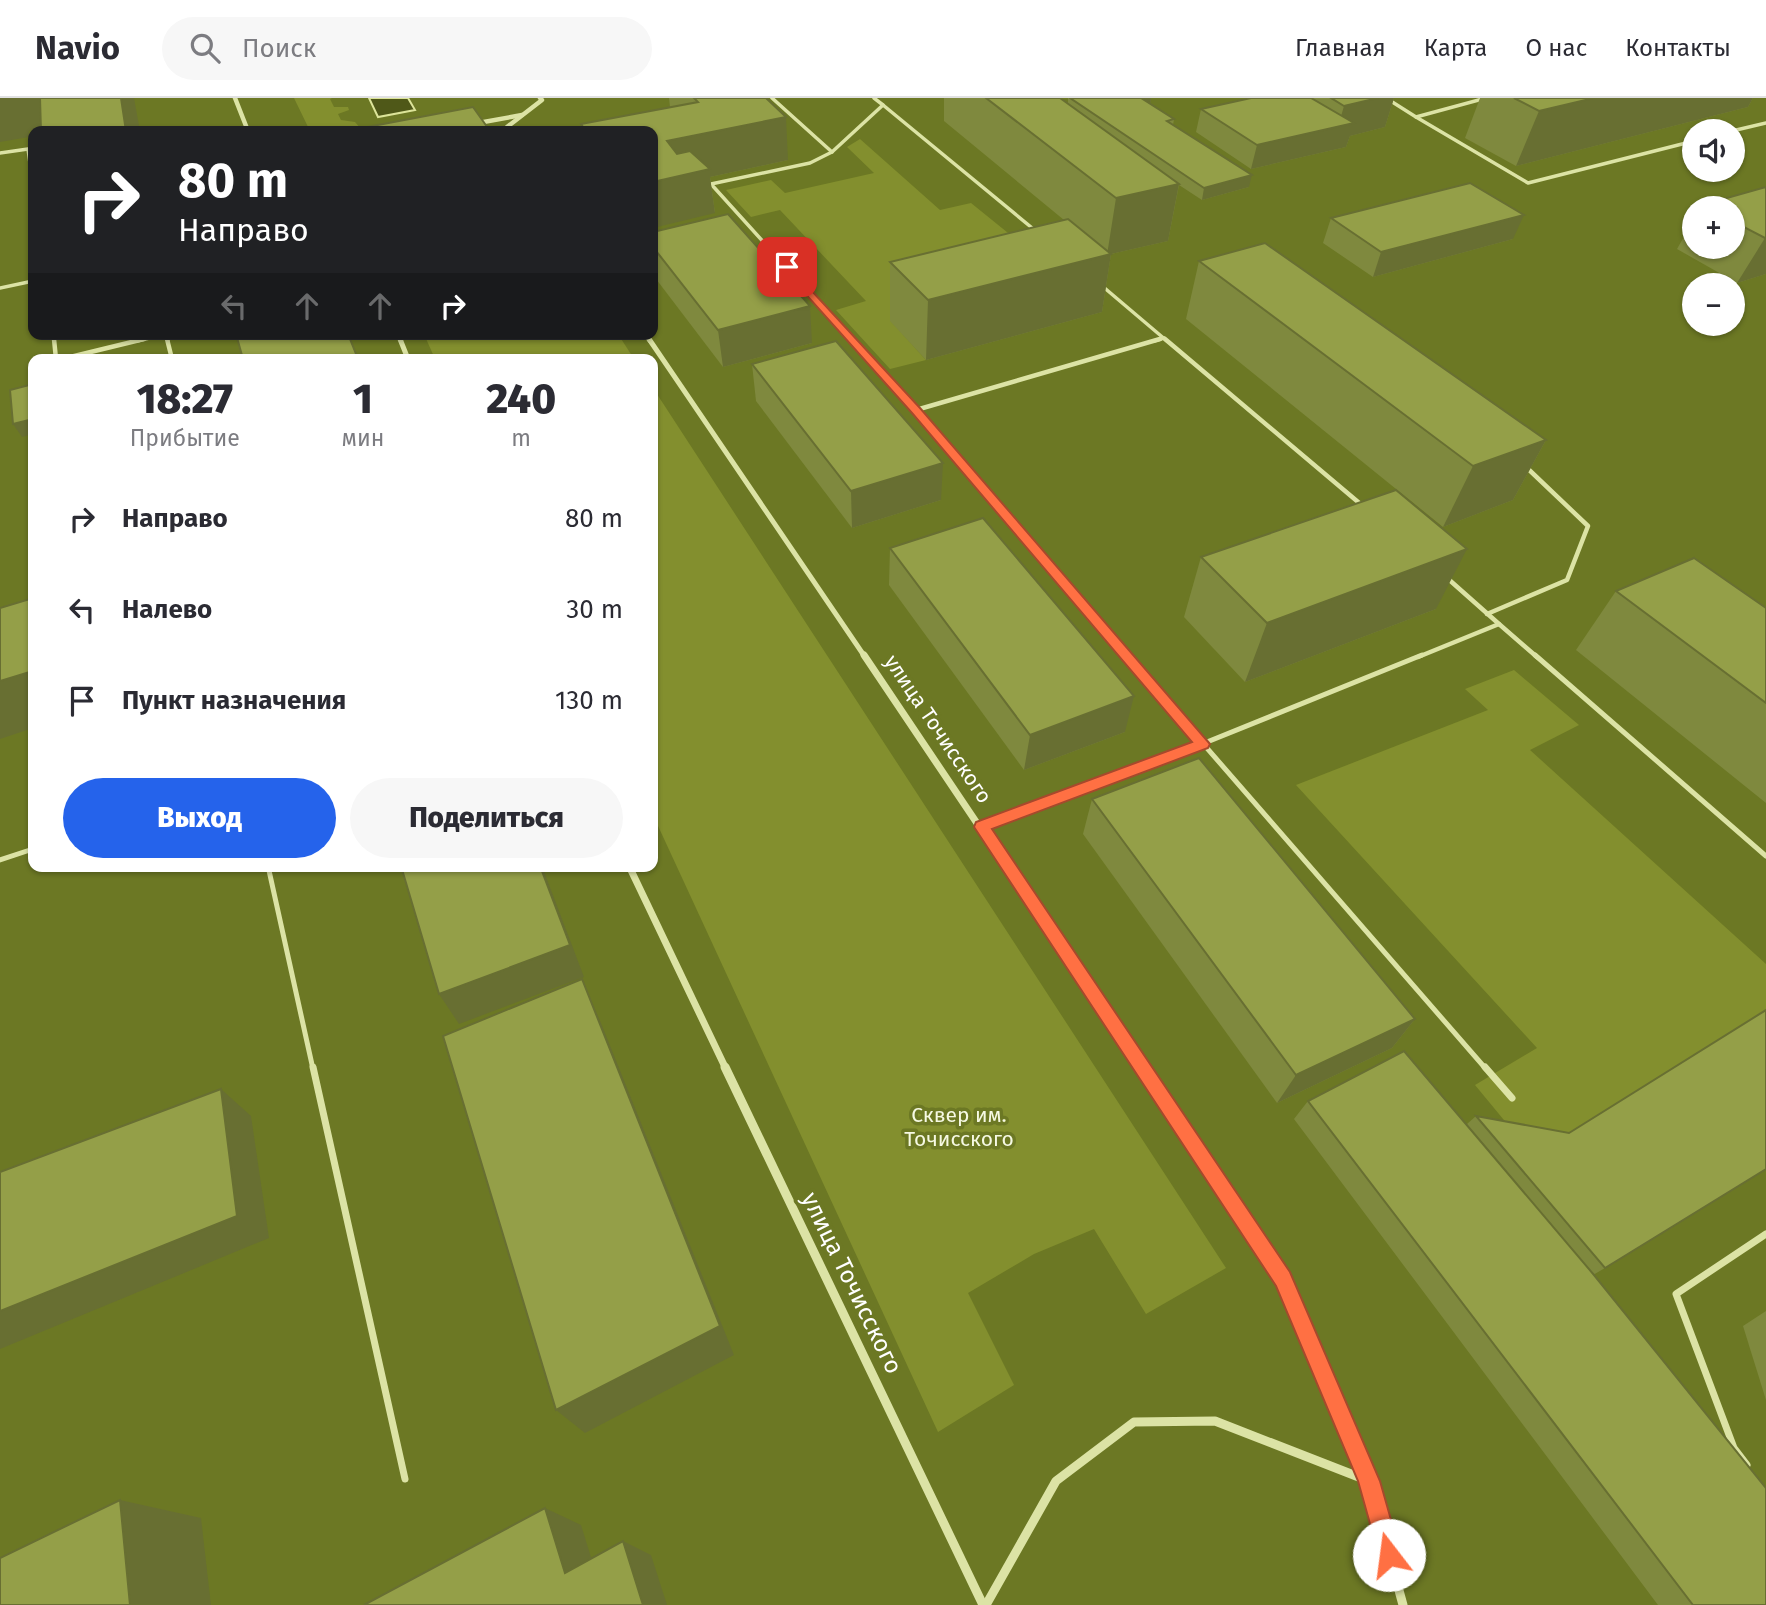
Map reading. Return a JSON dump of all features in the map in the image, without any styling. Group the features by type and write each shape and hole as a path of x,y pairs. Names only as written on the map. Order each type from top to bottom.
{"street":[{"path":"235,98 246,126"},
{"path":"508,126 542,100 540,98"},
{"path":"471,124 522,116"},
{"name":"улица Точисского","path":"649,340 981,827 1283,1279 1369,1481 1403,1605"},
{"name":"улица Точисского","path":"632,872 984,1605"},
{"name":"улица Точисского","path":"984,1605 1056,1481 1134,1422 1215,1421 1369,1481"}],"lane":[{"path":"772,98 832,152"},
{"path":"874,98 1041,236"},
{"path":"1386,98 1528,183 1682,144"},
{"path":"1416,117 1486,98"},
{"path":"883,105 832,152 810,163 711,184 916,410 1202,744 1512,1098"},
{"path":"1745,128 1766,123"},
{"path":"0,153 28,149"},
{"path":"744,236 757,233"},
{"path":"1093,279 1367,509"},
{"path":"0,288 28,282"},
{"path":"916,410 1164,338"},
{"path":"83,354 141,340"},
{"path":"1487,614 1567,580 1588,526 1521,462"},
{"path":"1439,571 1766,856"},
{"path":"981,827 1202,744 1499,624"},
{"path":"0,860 28,851"},
{"path":"269,872 405,1479"},
{"path":"1750,1469 1734,1448 1676,1294 1766,1234"}],"green space":[{"path":"294,98 332,98 330,99 334,107 348,107 349,110 338,114 341,120 355,122 358,126 308,126"},
{"path":"860,139 940,210 971,203 1061,276 890,320 926,360 890,369 836,310 866,301 780,210 751,217 726,190 771,180 785,193 874,173 847,147"},
{"path":"427,340 622,340 631,354 433,354"},
{"name":"Сквер им. Точисского","path":"658,396 1226,1268 1146,1314 1094,1229 1034,1254 968,1293 1014,1385 938,1432 658,826"},
{"path":"1514,670 1579,725 1530,750 1766,964 1766,1015 1536,1159 1475,1085 1537,1048 1296,785 1488,710 1465,689"}],"shaded area":[{"path":"369,98 408,98 415,110 378,117"}],"building":[{"path":"40,98 121,98 125,126 41,126"},
{"path":"694,98 766,98 786,117 667,141 677,154 690,151 710,169 658,181 658,126 581,124 698,102"},
{"path":"986,98 1060,98 1179,184 1116,198"},
{"path":"1070,98 1141,98 1174,119 1167,121 1252,175 1204,188"},
{"path":"1251,98 1311,98 1354,123 1257,145 1201,109"},
{"path":"1331,98 1378,98 1344,106"},
{"path":"1514,98 1594,98 1539,111"},
{"path":"473,107 486,126 373,126"},
{"path":"1470,183 1524,215 1381,252 1331,218"},
{"path":"1766,187 1765,238 1745,228 1745,196 1734,196"},
{"path":"728,214 810,306 718,330 658,253 658,231"},
{"path":"1068,219 1111,254 928,300 890,262"},
{"path":"1265,243 1546,440 1473,466 1199,261"},
{"path":"238,340 350,340 356,354 242,354"},
{"path":"836,341 943,463 851,491 752,364"},
{"path":"28,385 28,420 13,424 10,390"},
{"path":"1396,490 1467,549 1267,623 1201,557"},
{"path":"983,518 1134,696 1030,735 890,548"},
{"path":"1694,558 1766,608 1766,703 1616,591"},
{"path":"28,600 28,673 0,681 0,608"},
{"path":"1199,758 1415,1019 1296,1075 1092,799"},
{"path":"403,872 542,872 570,945 439,994"},
{"path":"582,979 720,1326 556,1410 443,1036"},
{"path":"1766,1010 1766,1169 1605,1268 1476,1116 1569,1133"},
{"path":"1404,1051 1594,1275 1766,1488 1766,1605 1693,1605 1308,1101"},
{"path":"221,1089 237,1216 0,1311 0,1172"},
{"path":"120,1500 130,1605 0,1605 0,1558"},
{"path":"545,1508 565,1573 623,1541 643,1605 364,1605"}],"route":[{"path":"787,267 916,410 1202,744 981,827 1283,1279 1369,1481 1389,1555"}]}
